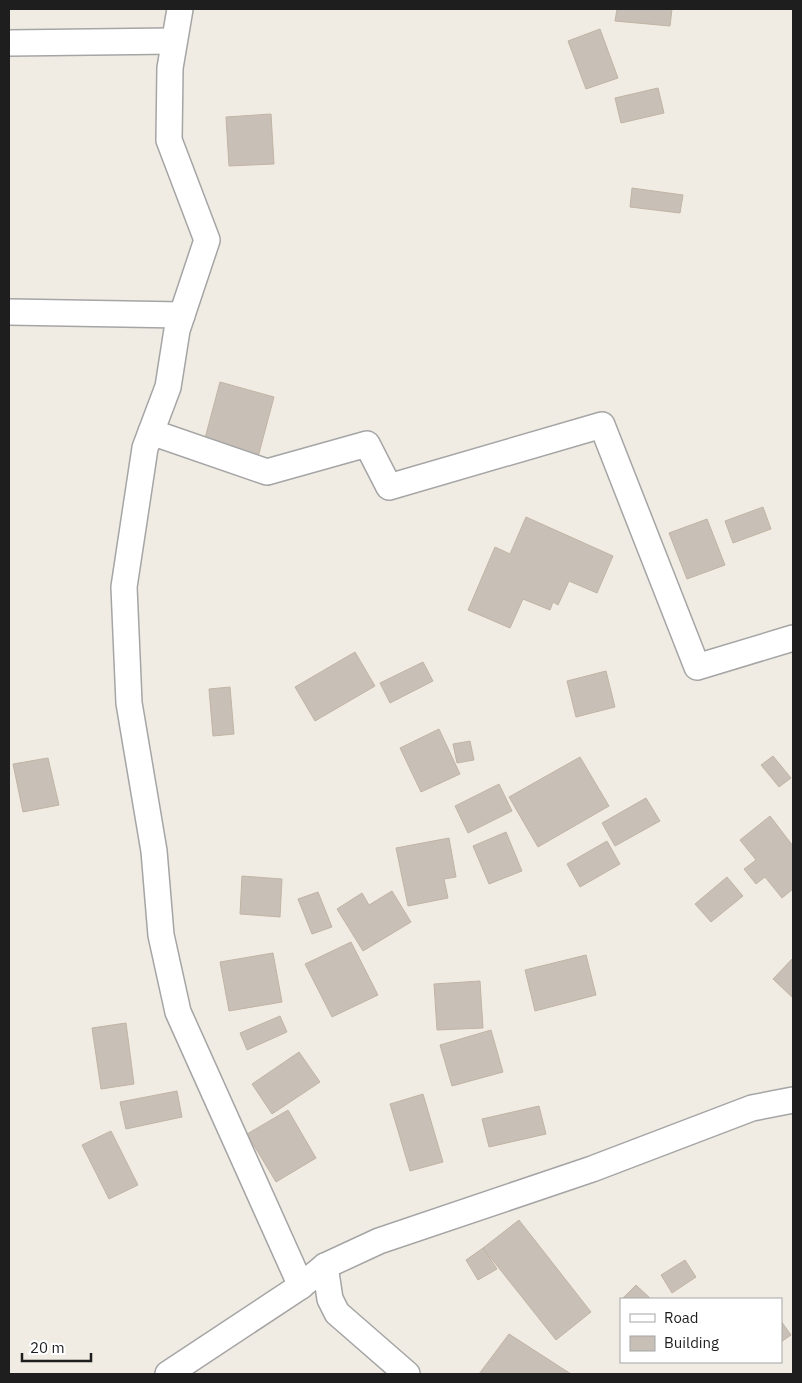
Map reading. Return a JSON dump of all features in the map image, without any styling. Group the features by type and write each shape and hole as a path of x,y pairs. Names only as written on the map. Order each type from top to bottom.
{"street":[{"path":"180,9 170,68 169,140 207,240 177,330 168,387 146,448 124,587 129,703 154,851 161,935 178,1012 300,1286"},
{"path":"9,43 174,42"},
{"path":"9,312 182,315"},
{"path":"151,432 267,472 367,444 389,487 602,425 697,667 793,638"},
{"path":"168,1374 300,1286 325,1266 379,1241 592,1169 752,1108 793,1100"},
{"path":"325,1266 330,1298 337,1313 407,1374"}],"building":[{"path":"617,9 672,9 670,26 615,21"},
{"path":"600,29 618,78 586,89 568,41"},
{"path":"658,88 664,113 621,123 615,98"},
{"path":"271,114 274,164 229,166 226,117"},
{"path":"632,188 683,195 680,213 630,207"},
{"path":"220,382 274,397 258,457 204,442"},
{"path":"763,507 771,529 733,543 725,521"},
{"path":"526,517 613,556 597,593 569,581 558,605 553,602 550,610 523,599 510,628 468,610 495,547 510,554"},
{"path":"707,519 725,565 687,579 669,533"},
{"path":"355,652 375,686 315,721 295,687"},
{"path":"423,662 433,681 390,703 380,683"},
{"path":"606,671 615,707 576,717 567,681"},
{"path":"230,687 234,734 213,736 209,689"},
{"path":"439,729 460,774 421,792 400,748"},
{"path":"470,741 474,760 457,763 453,744"},
{"path":"773,756 791,778 779,787 761,765"},
{"path":"580,757 609,806 538,847 509,797"},
{"path":"48,758 59,805 23,812 13,764"},
{"path":"499,784 512,811 468,833 455,806"},
{"path":"646,798 660,821 615,846 602,823"},
{"path":"770,816 793,846 793,889 782,898 765,877 756,884 744,869 756,860 740,840"},
{"path":"506,832 522,871 489,884 473,846"},
{"path":"449,838 456,877 444,879 448,898 408,906 396,848"},
{"path":"607,841 620,864 580,887 567,864"},
{"path":"242,876 282,879 280,917 240,914"},
{"path":"727,877 743,896 711,922 695,904"},
{"path":"392,891 411,922 363,951 337,909 362,893 369,905"},
{"path":"318,892 332,927 312,934 298,899"},
{"path":"351,942 378,995 332,1017 305,964"},
{"path":"273,953 282,1002 229,1011 220,962"},
{"path":"586,955 596,995 535,1011 525,970"},
{"path":"793,958 793,998 773,979"},
{"path":"480,981 483,1028 437,1030 434,984"},
{"path":"280,1016 287,1032 247,1050 240,1033"},
{"path":"126,1023 134,1084 101,1089 92,1028"},
{"path":"491,1030 503,1072 452,1086 440,1045"},
{"path":"299,1052 320,1082 272,1114 252,1084"},
{"path":"177,1091 182,1117 126,1129 120,1102"},
{"path":"423,1094 443,1162 410,1171 390,1104"},
{"path":"539,1106 546,1134 489,1147 482,1119"},
{"path":"288,1110 316,1158 276,1182 247,1134"},
{"path":"111,1131 138,1185 109,1199 82,1145"},
{"path":"519,1220 591,1312 556,1340 483,1248"},
{"path":"483,1248 497,1269 478,1280 466,1260"},
{"path":"685,1260 696,1277 672,1293 661,1275"},
{"path":"636,1285 650,1298 623,1298"},
{"path":"782,1322 791,1335 782,1341"},
{"path":"509,1334 571,1374 479,1374"}]}
